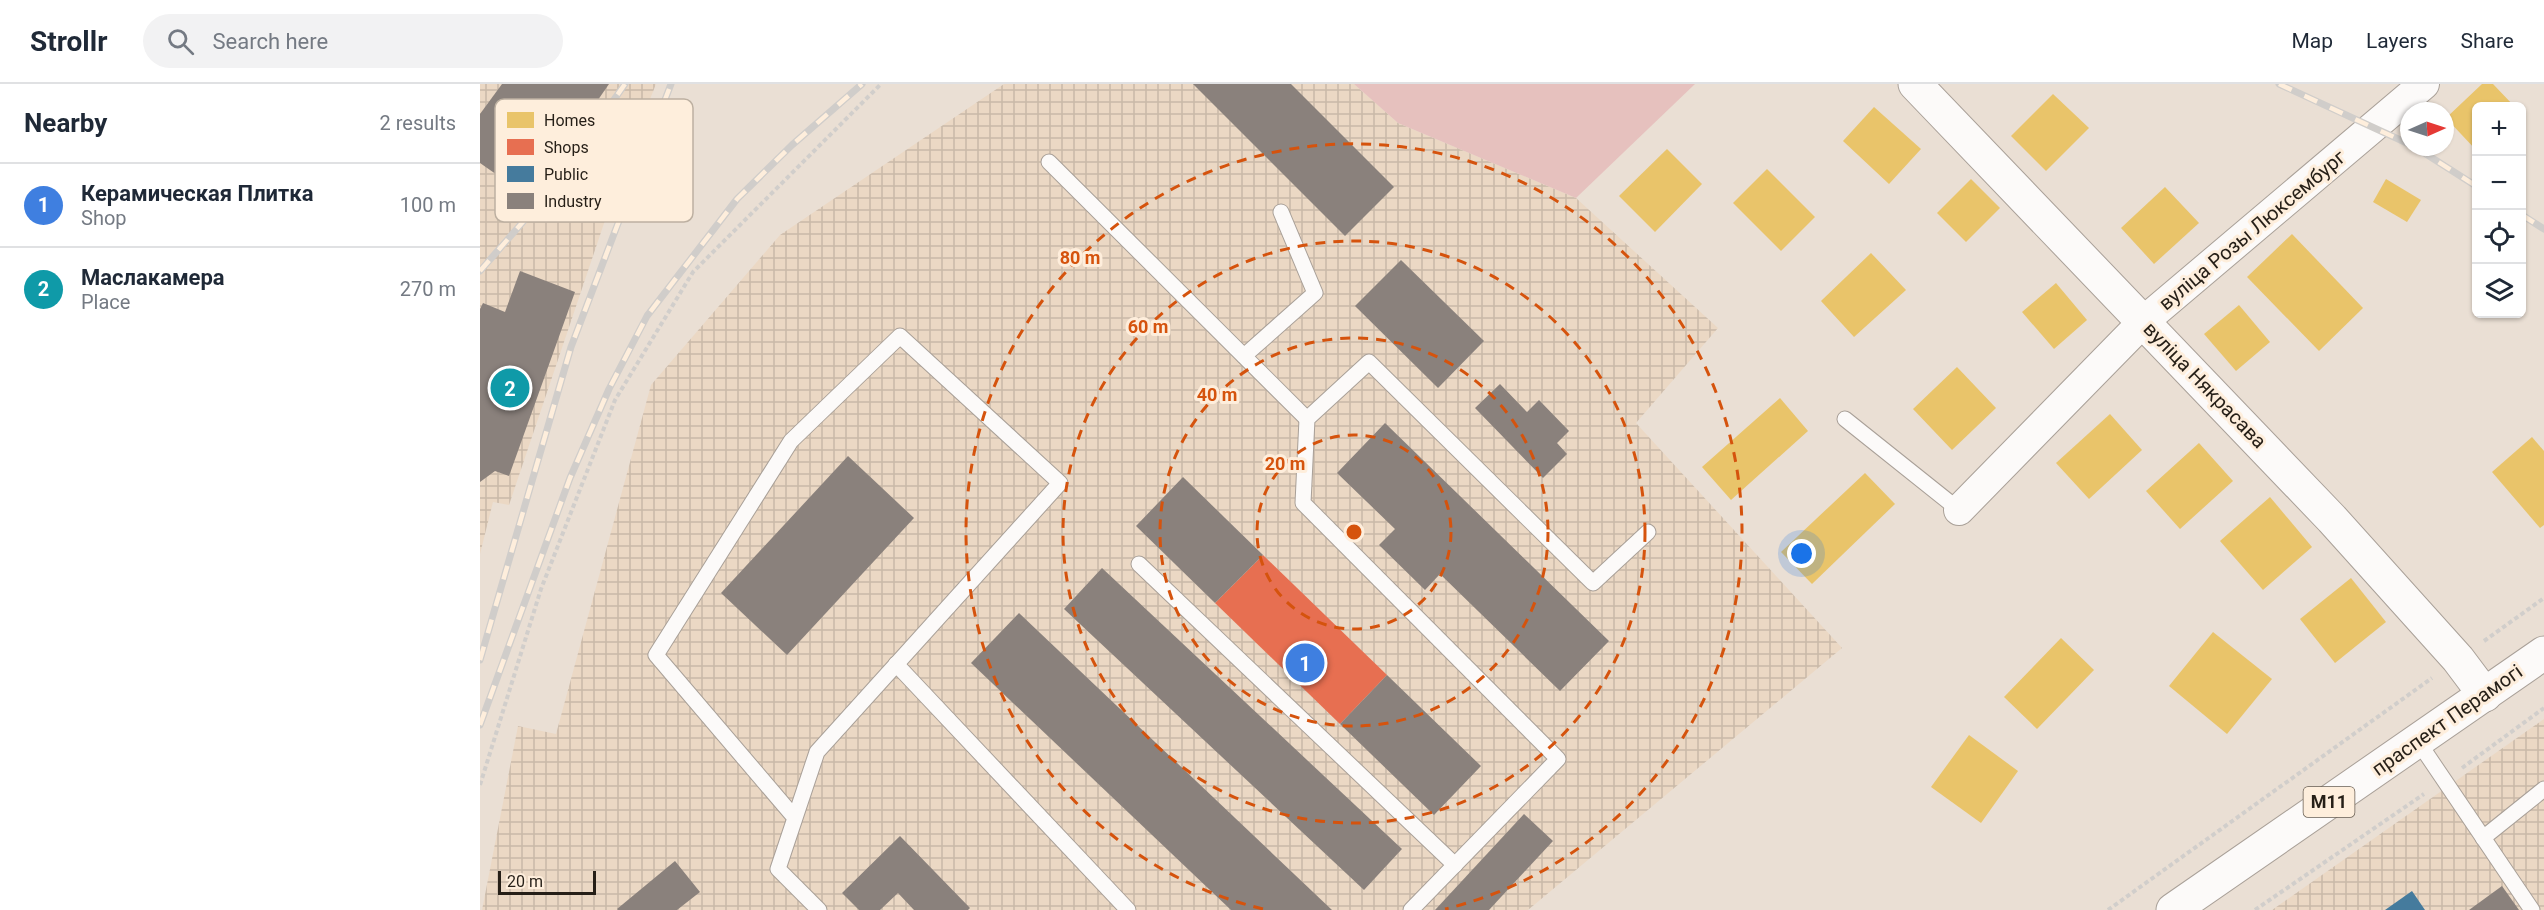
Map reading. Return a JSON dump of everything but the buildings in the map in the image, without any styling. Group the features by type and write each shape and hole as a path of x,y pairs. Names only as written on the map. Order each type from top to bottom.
{"main road":[{"name":"вуліца Някрасава","path":"1915,84 2332,519 2458,659 2485,694"},
{"name":"праспект Перамогі","path":"2173,910 2544,652"}],"street":[{"name":"вуліца Розы Люксембург","path":"1959,510 2144,321 2424,84"}],"lane":[{"path":"1049,162 1307,419"},
{"path":"1244,356 1315,292 1281,212"},
{"path":"795,818 656,655 791,441 900,336 1060,483 817,752 795,818 778,869 819,910"},
{"path":"1411,910 1558,759 1303,503 1307,419 1369,362 1593,583 1648,531"},
{"path":"1845,419 1959,510"},
{"path":"1138,564 1455,865"},
{"path":"896,664 1128,910"},
{"path":"2417,740 2532,910"},
{"path":"2483,838 2544,789"}],"path":[{"path":"480,785 541,590 615,400 693,272 880,84"},
{"path":"2108,910 2544,598"},
{"path":"2255,910 2445,780 2544,708"}],"shaded area":[{"path":"480,84 656,84 650,99 495,99 495,222 604,222 509,505 493,502 480,554"},
{"path":"1004,84 1354,84 1398,123 1576,198 1718,328 1636,423 1842,648 1528,910 482,910 518,726 556,734 651,385 780,235"},
{"path":"1354,84 1695,84 1576,198 1398,123"},
{"path":"2544,719 2544,910 2272,910 2534,726"}],"railway":[{"path":"614,99 625,84"},
{"path":"665,99 671,84"},
{"path":"480,725 570,478 609,389 647,316 737,199 792,145 862,84"},
{"path":"2279,84 2400,140"},
{"path":"2429,156 2472,183"},
{"path":"2526,218 2544,229"},
{"path":"480,271 523,222"},
{"path":"480,660 571,347 619,222"}],"place":[{"name":"Маслакамера","path":"510,388"},
{"name":"Керамическая Плитка","path":"1305,663"}]}
